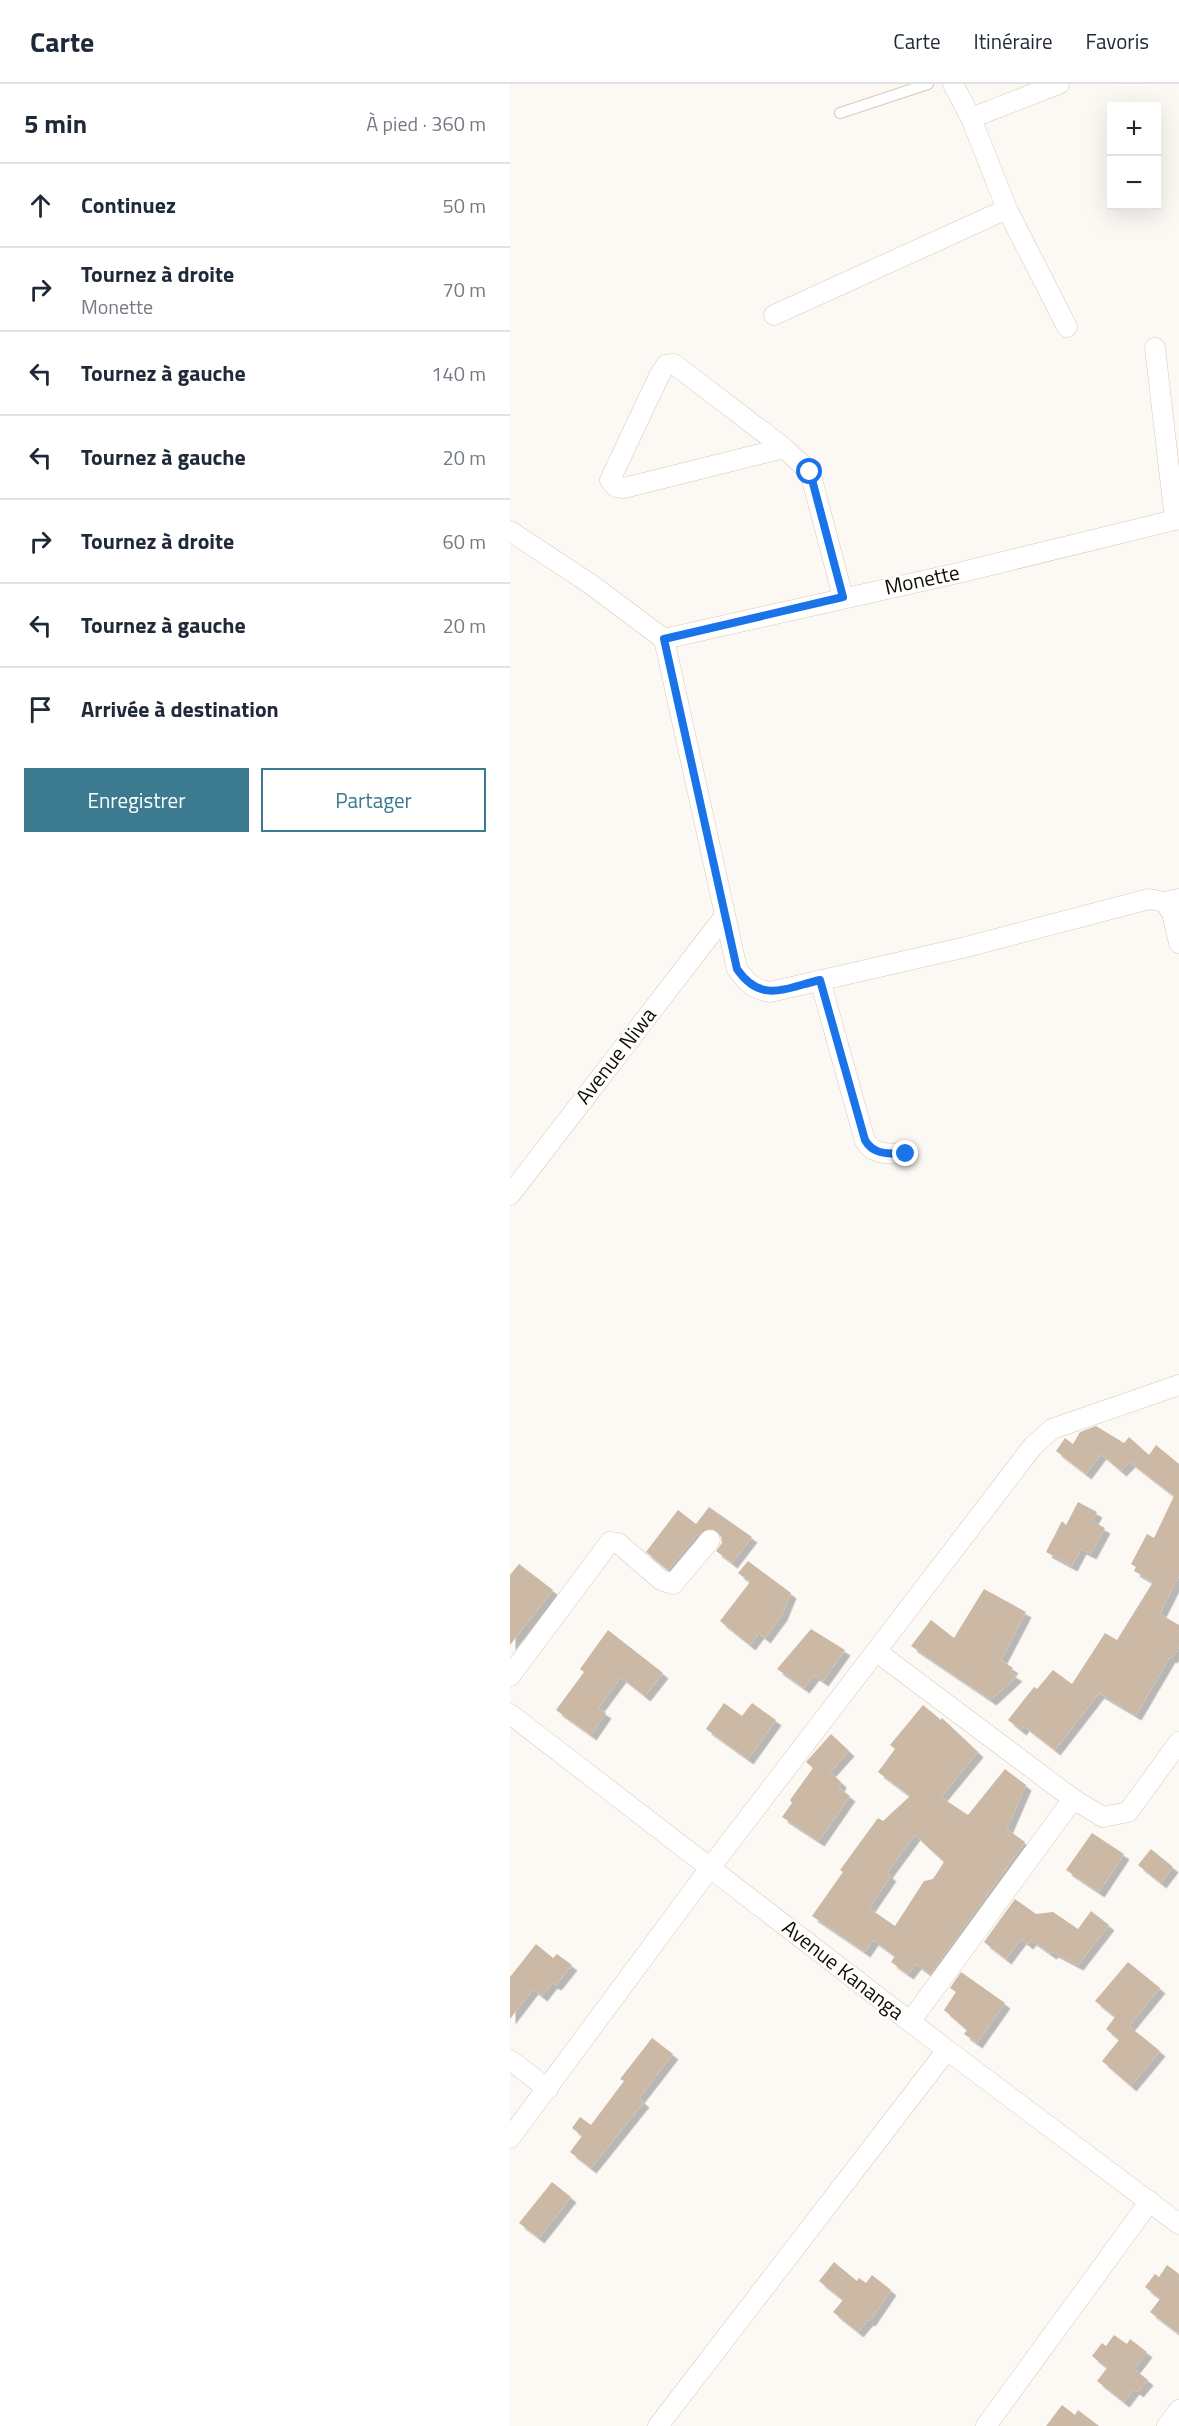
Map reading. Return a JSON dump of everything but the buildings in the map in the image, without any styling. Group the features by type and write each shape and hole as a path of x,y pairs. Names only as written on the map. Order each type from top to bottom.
{"street":[{"path":"953,84 971,118 1007,209 1066,327"},
{"path":"971,118 1059,84"},
{"path":"774,315 1007,209"},
{"path":"1155,348 1177,520"},
{"path":"784,448 624,488 616,487 610,480 666,365 674,364 784,448 810,472 843,597"},
{"name":"Monette","path":"664,639 958,573 1177,520"},
{"path":"510,531 589,583 664,639 724,917 737,969 747,984 770,992 966,947 1149,899 1172,900 1172,913 1179,943"},
{"name":"Avenue Niwa","path":"510,1196 724,917"},
{"path":"820,980 865,1140 871,1149 878,1152 906,1154"},
{"path":"510,2138 710,1868 1033,1446 1052,1429 1179,1384"},
{"path":"510,1676 610,1542 618,1543 661,1580 673,1584 710,1540"},
{"path":"877,1652 1073,1799 1103,1817 1128,1812 1179,1742"},
{"name":"Avenue Kananga","path":"510,1714 910,2022 1179,2224"},
{"path":"910,2022 1073,1799"},
{"path":"658,2426 947,2050"},
{"path":"510,2060 548,2089"},
{"path":"986,2426 1150,2201"},
{"path":"1167,2426 1179,2410"}],"lane":[{"path":"840,113 928,84"}],"route":[{"path":"810,472 843,597 664,639 737,969 747,984 770,992 820,980 865,1140 871,1149 878,1152 906,1154"}]}
